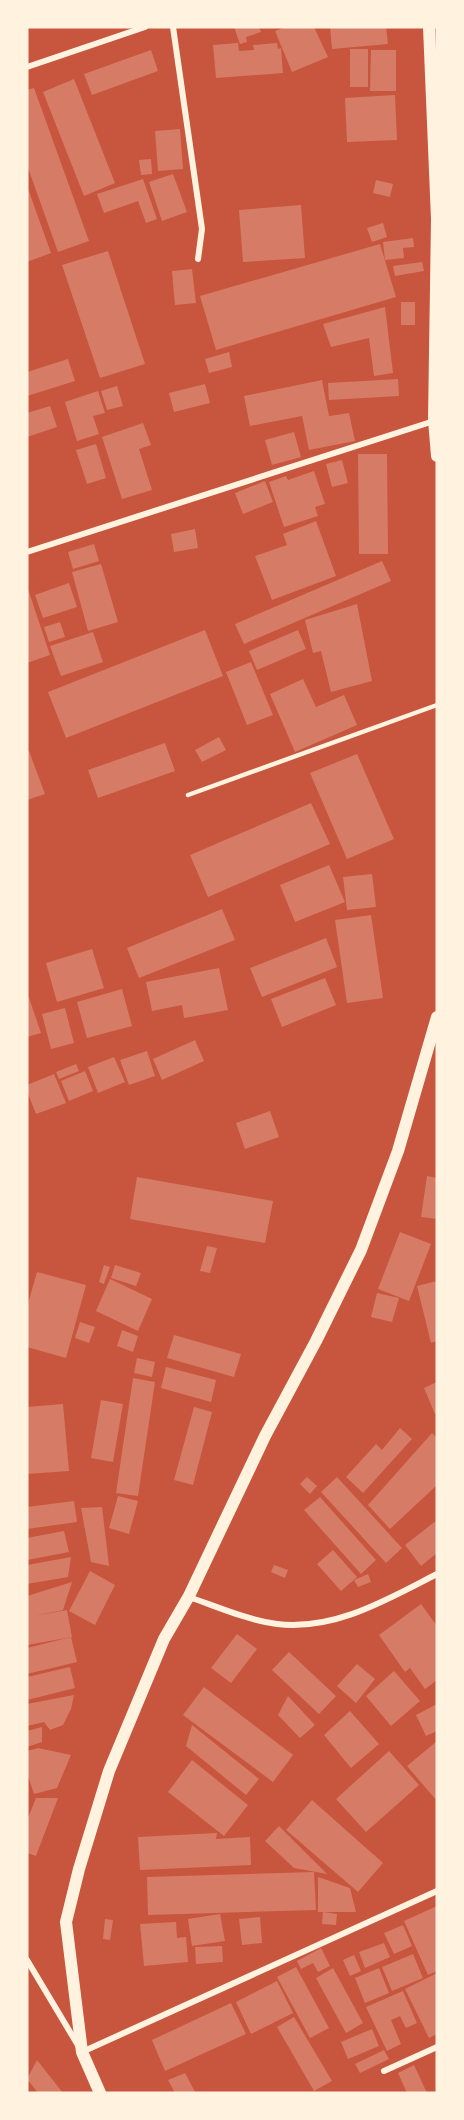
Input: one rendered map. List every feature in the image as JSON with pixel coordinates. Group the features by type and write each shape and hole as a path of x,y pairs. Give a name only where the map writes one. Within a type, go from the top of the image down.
{"main road":[{"path":"429,27 437,219 434,420 437,456"},
{"path":"100,2093 82,2052 66,1922 79,1869 109,1771 164,1639 189,1596 266,1436 361,1250 398,1151 437,1017"}],"street":[{"path":"27,67 145,27"},
{"path":"173,27 191,138 202,229 198,259"},
{"path":"27,552 434,420"},
{"path":"189,1596 239,1615 278,1624 310,1623 348,1617 437,1574"},
{"path":"27,1960 82,2052 437,1891"},
{"path":"384,2071 437,2047"}],"lane":[{"path":"188,795 437,705"}],"building":[{"path":"234,27 259,27 261,32 246,37 247,42 240,44"},
{"path":"286,27 314,27 328,57 292,72 275,31"},
{"path":"330,27 386,27 388,44 332,49"},
{"path":"238,43 239,51 254,50 253,45 277,43 278,49 281,48 283,73 216,78 213,45"},
{"path":"350,49 368,49 368,87 350,87"},
{"path":"151,50 158,71 92,95 84,74"},
{"path":"371,50 396,50 396,91 370,91"},
{"path":"74,79 115,183 84,196 43,92"},
{"path":"34,88 89,241 58,252 27,165 27,90"},
{"path":"395,95 397,140 347,142 345,98"},
{"path":"180,129 183,169 158,171 155,131"},
{"path":"151,159 152,174 141,175 139,160"},
{"path":"173,174 187,212 162,221 149,182"},
{"path":"143,179 157,219 146,223 138,201 104,213 97,194"},
{"path":"376,180 393,184 390,197 373,193"},
{"path":"27,186 51,253 27,262"},
{"path":"301,205 305,258 243,262 239,210"},
{"path":"383,223 387,237 372,242 367,228"},
{"path":"413,238 414,247 403,248 404,258 385,260 383,242"},
{"path":"380,244 396,297 216,350 200,296"},
{"path":"108,251 145,364 100,378 62,265"},
{"path":"422,262 424,271 395,276 393,266"},
{"path":"192,269 196,303 175,305 172,271"},
{"path":"401,302 415,302 415,325 401,325"},
{"path":"385,307 393,373 374,376 369,338 331,347 323,324"},
{"path":"229,352 232,367 209,373 205,359"},
{"path":"68,359 75,381 27,396 27,372"},
{"path":"398,379 399,396 329,400 328,383"},
{"path":"322,380 329,416 349,413 355,441 309,450 302,416 250,426 244,396"},
{"path":"205,384 210,403 174,412 169,393"},
{"path":"117,386 123,406 107,410 101,391"},
{"path":"98,391 105,413 93,416 99,434 77,441 65,402"},
{"path":"50,406 57,427 27,437 27,413"},
{"path":"143,423 151,445 139,449 152,490 122,499 102,437"},
{"path":"294,432 301,457 272,465 265,440"},
{"path":"96,444 106,478 87,484 76,450"},
{"path":"358,454 387,454 388,554 359,554"},
{"path":"342,460 348,483 332,487 326,464"},
{"path":"314,471 325,504 315,507 318,516 284,527 269,482 286,476 288,480"},
{"path":"265,481 273,502 243,514 235,493"},
{"path":"316,521 336,576 272,600 255,556 287,545 283,534"},
{"path":"195,529 198,548 174,552 171,534"},
{"path":"94,544 99,561 73,569 68,552"},
{"path":"382,561 391,581 244,644 235,624"},
{"path":"101,564 118,622 88,631 72,572"},
{"path":"69,583 77,607 43,618 35,595"},
{"path":"27,586 50,655 27,663"},
{"path":"357,604 372,681 331,692 321,651 313,653 305,620"},
{"path":"60,622 65,637 49,642 44,627"},
{"path":"205,630 223,676 66,738 48,692"},
{"path":"298,630 306,649 257,670 249,651"},
{"path":"93,632 103,662 61,676 50,646"},
{"path":"251,662 273,715 247,725 226,672"},
{"path":"303,679 316,707 344,695 357,725 295,752 270,694"},
{"path":"219,737 226,750 202,762 195,750"},
{"path":"165,743 175,771 98,798 88,770"},
{"path":"27,751 29,751 45,794 27,800"},
{"path":"357,754 394,839 347,859 310,773"},
{"path":"311,803 330,844 208,897 190,855"},
{"path":"329,865 345,902 295,922 280,885"},
{"path":"372,874 376,907 347,910 343,877"},
{"path":"222,909 235,940 139,978 127,948"},
{"path":"371,915 383,998 347,1003 335,920"},
{"path":"326,938 337,967 262,997 250,968"},
{"path":"92,949 104,988 57,1002 46,963"},
{"path":"219,968 228,1010 184,1018 182,1005 152,1011 146,982"},
{"path":"325,978 336,1005 282,1027 271,999"},
{"path":"122,989 132,1026 87,1038 77,1002"},
{"path":"27,992 41,1033 27,1037"},
{"path":"65,1008 74,1043 51,1049 42,1014"},
{"path":"195,1040 204,1061 162,1080 153,1059"},
{"path":"147,1051 155,1076 129,1085 120,1060"},
{"path":"114,1057 125,1082 98,1093 88,1067"},
{"path":"76,1064 79,1071 59,1079 56,1072"},
{"path":"85,1071 93,1091 69,1101 61,1081"},
{"path":"54,1074 66,1103 36,1114 27,1085"},
{"path":"270,1111 279,1137 245,1149 236,1123"},
{"path":"427,1176 437,1178 437,1219 421,1217"},
{"path":"137,1177 273,1201 265,1243 130,1219"},
{"path":"400,1232 431,1244 409,1301 378,1289"},
{"path":"207,1246 217,1248 210,1273 200,1271"},
{"path":"104,1265 110,1267 104,1284 99,1282"},
{"path":"115,1265 141,1273 136,1286 111,1278"},
{"path":"37,1272 86,1285 66,1358 27,1347 27,1307"},
{"path":"110,1279 152,1299 138,1331 96,1311"},
{"path":"437,1281 437,1341 431,1343 417,1286"},
{"path":"377,1293 399,1298 392,1322 371,1317"},
{"path":"80,1322 95,1327 89,1343 75,1338"},
{"path":"122,1330 138,1336 133,1352 117,1346"},
{"path":"174,1335 241,1354 234,1377 167,1358"},
{"path":"137,1358 155,1362 152,1377 134,1373"},
{"path":"166,1367 216,1380 211,1402 161,1388"},
{"path":"133,1378 155,1382 138,1496 116,1493"},
{"path":"437,1382 437,1413 435,1414 424,1388"},
{"path":"101,1400 123,1404 113,1462 91,1458"},
{"path":"63,1404 69,1471 27,1474 27,1407"},
{"path":"194,1407 212,1412 193,1485 174,1480"},
{"path":"400,1428 412,1439 363,1493 346,1477 376,1444 382,1450"},
{"path":"432,1433 437,1438 437,1485 390,1529 368,1505"},
{"path":"307,1477 317,1486 310,1494 300,1484"},
{"path":"337,1477 402,1548 386,1563 321,1492"},
{"path":"118,1496 138,1501 129,1534 109,1528"},
{"path":"320,1497 376,1560 361,1574 304,1510"},
{"path":"74,1501 77,1522 27,1529 27,1507"},
{"path":"102,1507 109,1566 91,1562 81,1508"},
{"path":"437,1520 437,1553 421,1566 405,1545"},
{"path":"64,1531 69,1552 27,1560 27,1538"},
{"path":"333,1550 357,1577 341,1591 317,1564"},
{"path":"71,1557 68,1577 27,1584 27,1565"},
{"path":"274,1565 288,1570 285,1578 271,1572"},
{"path":"90,1571 115,1585 95,1625 69,1611"},
{"path":"368,1574 371,1582 358,1587 354,1580"},
{"path":"72,1582 63,1610 34,1616 67,1610 72,1637 27,1645 27,1596"},
{"path":"421,1604 437,1626 437,1680 425,1689 410,1668 405,1672 379,1635"},
{"path":"237,1634 257,1649 231,1683 211,1668"},
{"path":"71,1637 77,1662 27,1674 27,1648"},
{"path":"289,1652 336,1696 319,1714 272,1670"},
{"path":"357,1664 375,1679 356,1703 337,1686"},
{"path":"70,1667 75,1688 27,1700 27,1677"},
{"path":"394,1671 420,1701 391,1726 366,1696"},
{"path":"204,1687 293,1755 273,1782 183,1715"},
{"path":"74,1695 71,1709 63,1725 50,1730 44,1722 27,1726 27,1704"},
{"path":"288,1696 315,1725 300,1738 278,1715"},
{"path":"437,1704 437,1731 426,1736 416,1715"},
{"path":"350,1711 379,1744 351,1768 324,1735"},
{"path":"192,1725 259,1779 246,1795 186,1746"},
{"path":"42,1727 42,1742 27,1747 27,1731"},
{"path":"437,1741 436,1769 437,1801 407,1766"},
{"path":"38,1748 71,1755 57,1788 34,1794 27,1773 27,1751"},
{"path":"389,1751 419,1785 366,1832 336,1799"},
{"path":"192,1760 248,1805 224,1836 168,1792"},
{"path":"36,1798 58,1798 36,1856 27,1853 27,1820"},
{"path":"312,1800 383,1863 358,1892 286,1830"},
{"path":"279,1826 327,1874 294,1868 265,1841"},
{"path":"217,1833 216,1839 250,1837 251,1865 140,1870 138,1837"},
{"path":"314,1872 316,1910 148,1915 147,1877"},
{"path":"318,1877 350,1888 356,1912 318,1912"},
{"path":"437,1906 437,1971 428,1975 404,1921"},
{"path":"323,1912 337,1914 336,1925 322,1924"},
{"path":"220,1914 225,1941 192,1946 188,1919"},
{"path":"260,1917 262,1943 242,1945 239,1919"},
{"path":"105,1919 113,1920 110,1940 103,1939"},
{"path":"176,1922 177,1938 186,1937 188,1962 144,1966 140,1924"},
{"path":"403,1925 412,1946 394,1954 384,1933"},
{"path":"384,1943 390,1957 365,1968 359,1952"},
{"path":"222,1946 223,1962 196,1964 195,1947"},
{"path":"321,1948 330,1966 318,1972 313,1963 301,1969 297,1961"},
{"path":"413,1954 423,1978 392,1991 382,1967"},
{"path":"354,1955 361,1971 350,1976 343,1960"},
{"path":"296,1967 329,2028 310,2038 277,1977"},
{"path":"333,1968 363,2023 346,2033 316,1978"},
{"path":"379,1968 389,1993 365,2003 355,1978"},
{"path":"437,1973 437,2034 429,2038 405,1989"},
{"path":"277,1981 293,2013 251,2034 236,2002"},
{"path":"403,1991 417,2023 406,2028 400,2016 391,2020 401,2044 387,2051 366,2007"},
{"path":"231,2003 246,2034 165,2071 152,2040"},
{"path":"294,2017 332,2081 314,2091 277,2027"},
{"path":"372,2029 379,2046 348,2059 341,2042"},
{"path":"384,2050 389,2059 360,2073 355,2064"},
{"path":"37,2060 63,2093 38,2093 27,2079"},
{"path":"414,2065 427,2093 407,2093 398,2073"},
{"path":"185,2073 196,2093 175,2093 168,2080"}]}
